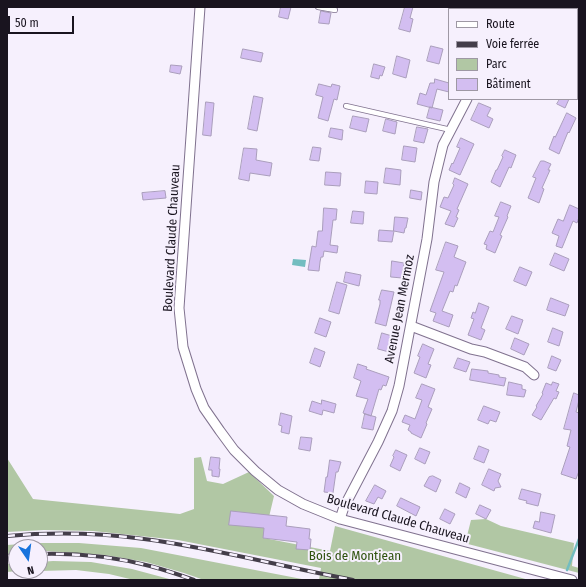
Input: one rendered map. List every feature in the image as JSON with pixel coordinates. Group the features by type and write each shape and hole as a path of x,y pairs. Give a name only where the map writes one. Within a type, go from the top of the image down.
{"street":[{"name":"Boulevard Claude Chauveau","path":"200,7 180,308 183,347 196,389 204,408 234,450 255,471 278,490 303,504 340,519 572,580"},
{"name":"Avenue Jean Mermoz","path":"340,519 392,410 399,386 427,240 434,182 443,145 466,100"},
{"path":"410,326 525,367 534,375"}],"lane":[{"path":"318,7 336,10"},
{"path":"346,106 451,130"}],"green space":[{"name":"Bois de Montjean","path":"201,457 207,481 223,484 249,472 274,496 264,538 330,551 335,526 529,580 319,580 321,568 178,540 93,531 44,530 7,532 7,458 33,499 180,514 194,509 194,458"},
{"path":"486,519 501,526 574,543 572,566 579,568 579,573 468,544 467,536 471,520"},
{"path":"48,543 79,543 141,548 307,580 204,580 146,562 105,555 48,551"},
{"path":"48,561 91,562 132,569 173,580 134,580 109,574 76,570 48,571"}],"water":[{"path":"293,259 306,260 305,267 292,265"}],"building":[{"path":"281,7 291,7 288,19 279,17"},
{"path":"405,7 413,7 410,18 413,19 410,32 399,29"},
{"path":"321,11 331,13 329,24 319,23"},
{"path":"431,46 443,49 439,64 427,61"},
{"path":"243,49 263,53 261,62 241,58"},
{"path":"397,56 410,60 406,78 393,74"},
{"path":"374,64 385,67 382,76 380,75 379,79 371,77"},
{"path":"171,65 182,66 180,74 170,72"},
{"path":"435,79 448,83 448,92 437,89 432,108 417,104 420,93 426,95 430,83 434,83"},
{"path":"319,84 331,87 332,84 340,86 337,100 334,99 328,121 318,118 323,97 316,95"},
{"path":"254,96 263,98 257,131 248,129"},
{"path":"559,100 569,100 565,108 557,104"},
{"path":"206,102 214,103 211,136 203,135"},
{"path":"479,103 491,108 487,116 493,119 489,128 471,120"},
{"path":"430,107 443,110 440,121 427,118"},
{"path":"567,113 576,118 569,133 568,132 559,154 549,149 554,136 555,137"},
{"path":"353,116 369,119 366,132 350,128"},
{"path":"386,119 397,122 395,134 383,131"},
{"path":"417,127 428,129 424,143 414,141"},
{"path":"331,128 343,130 342,140 329,137"},
{"path":"461,138 474,144 460,175 449,170 460,148 457,147"},
{"path":"404,146 417,148 415,162 402,160"},
{"path":"313,147 321,148 319,161 310,160"},
{"path":"244,148 257,149 256,160 272,163 270,176 250,173 249,181 239,179"},
{"path":"505,150 516,155 511,168 509,167 500,187 491,182"},
{"path":"541,161 551,164 542,188 544,189 539,203 528,198 536,178 533,177"},
{"path":"386,168 401,170 400,185 384,183"},
{"path":"326,172 341,173 340,186 325,185"},
{"path":"455,178 468,184 457,209 459,210 456,217 458,218 454,227 445,224 451,211 440,207 444,197 448,198 454,185"},
{"path":"366,181 378,182 377,194 365,193"},
{"path":"411,190 422,192 421,200 410,198"},
{"path":"165,191 166,198 143,200 142,193"},
{"path":"501,202 511,206 495,253 486,249 487,245 484,244 490,231 493,232 499,217 495,216"},
{"path":"570,205 579,209 579,217 577,223 573,221 562,248 556,246 559,236 552,233 558,219 563,221"},
{"path":"324,208 337,209 336,220 333,220 330,245 338,246 337,253 324,251 323,257 321,257 319,271 308,270 312,246 316,247 318,231 322,231"},
{"path":"353,211 364,212 363,224 351,223"},
{"path":"395,217 408,218 404,233 394,231 392,242 378,241 379,230 393,231"},
{"path":"446,242 458,246 454,257 466,262 457,286 455,285 453,292 450,291 442,311 453,315 449,327 433,321 436,313 430,311 444,272 436,270"},
{"path":"555,253 569,259 564,271 550,265"},
{"path":"392,261 404,263 402,278 391,277"},
{"path":"520,267 532,272 526,286 514,281"},
{"path":"346,272 361,275 359,286 344,282"},
{"path":"337,282 347,285 339,314 329,311"},
{"path":"382,290 394,292 386,326 375,323"},
{"path":"551,298 569,305 565,316 547,310"},
{"path":"479,303 489,307 481,328 485,330 481,340 468,335 474,319 471,318 473,312 475,313"},
{"path":"512,316 523,320 518,334 506,329"},
{"path":"320,318 331,322 326,337 315,333"},
{"path":"553,328 563,332 559,346 548,342"},
{"path":"382,333 392,336 389,352 378,349"},
{"path":"515,338 529,344 524,355 511,349"},
{"path":"423,344 434,349 428,364 431,365 426,378 414,373 420,357 418,356"},
{"path":"315,348 325,352 320,367 310,363"},
{"path":"552,356 561,360 556,371 548,368"},
{"path":"458,358 470,362 466,372 454,368"},
{"path":"358,364 367,367 366,369 389,377 386,386 383,385 381,390 379,389 371,416 363,413 368,399 356,396 361,381 354,378"},
{"path":"472,369 488,371 488,373 506,378 504,386 470,380"},
{"path":"509,382 522,385 522,389 526,390 524,397 507,395"},
{"path":"553,382 559,384 556,391 559,392 556,399 554,398 541,420 532,415 543,394 542,393 546,383 551,385"},
{"path":"422,384 435,389 428,407 432,409 421,438 408,430 410,425 402,422 405,415 415,419 422,400 416,398"},
{"path":"574,393 579,395 576,412 579,413 579,471 576,479 561,474 570,447 567,446 571,430 564,429"},
{"path":"322,400 336,404 334,413 323,410 322,415 309,411 312,401 321,404"},
{"path":"484,406 500,412 496,422 490,420 488,424 478,420"},
{"path":"281,413 292,416 289,434 281,432 282,426 279,425"},
{"path":"365,414 376,417 373,430 362,428"},
{"path":"301,437 312,438 310,451 299,449"},
{"path":"479,446 489,450 484,463 474,459"},
{"path":"420,448 430,452 425,464 415,459"},
{"path":"396,450 407,455 400,471 390,466"},
{"path":"211,457 220,458 219,477 212,476 212,470 209,470"},
{"path":"330,460 341,462 338,472 336,472 333,493 324,492"},
{"path":"489,469 501,474 498,481 501,487 495,488 494,491 482,485"},
{"path":"433,476 441,480 436,492 424,486 429,477"},
{"path":"460,483 470,488 466,498 456,493"},
{"path":"375,485 386,491 382,499 378,497 374,504 366,501"},
{"path":"522,489 541,494 538,506 526,503 527,501 519,499"},
{"path":"401,498 420,507 416,516 397,506"},
{"path":"480,505 491,510 486,519 476,514"},
{"path":"445,509 455,514 450,524 440,519"},
{"path":"231,511 287,517 286,526 310,529 310,550 296,549 297,542 263,538 264,528 229,525"},
{"path":"541,512 555,515 551,533 533,528 535,521 539,522"}],"waterway":[{"path":"567,570 579,539"}],"railway":[{"path":"7,536 76,534 110,535 144,539 222,552 353,580"},
{"path":"48,554 81,555 123,560 156,568 194,580"}]}
